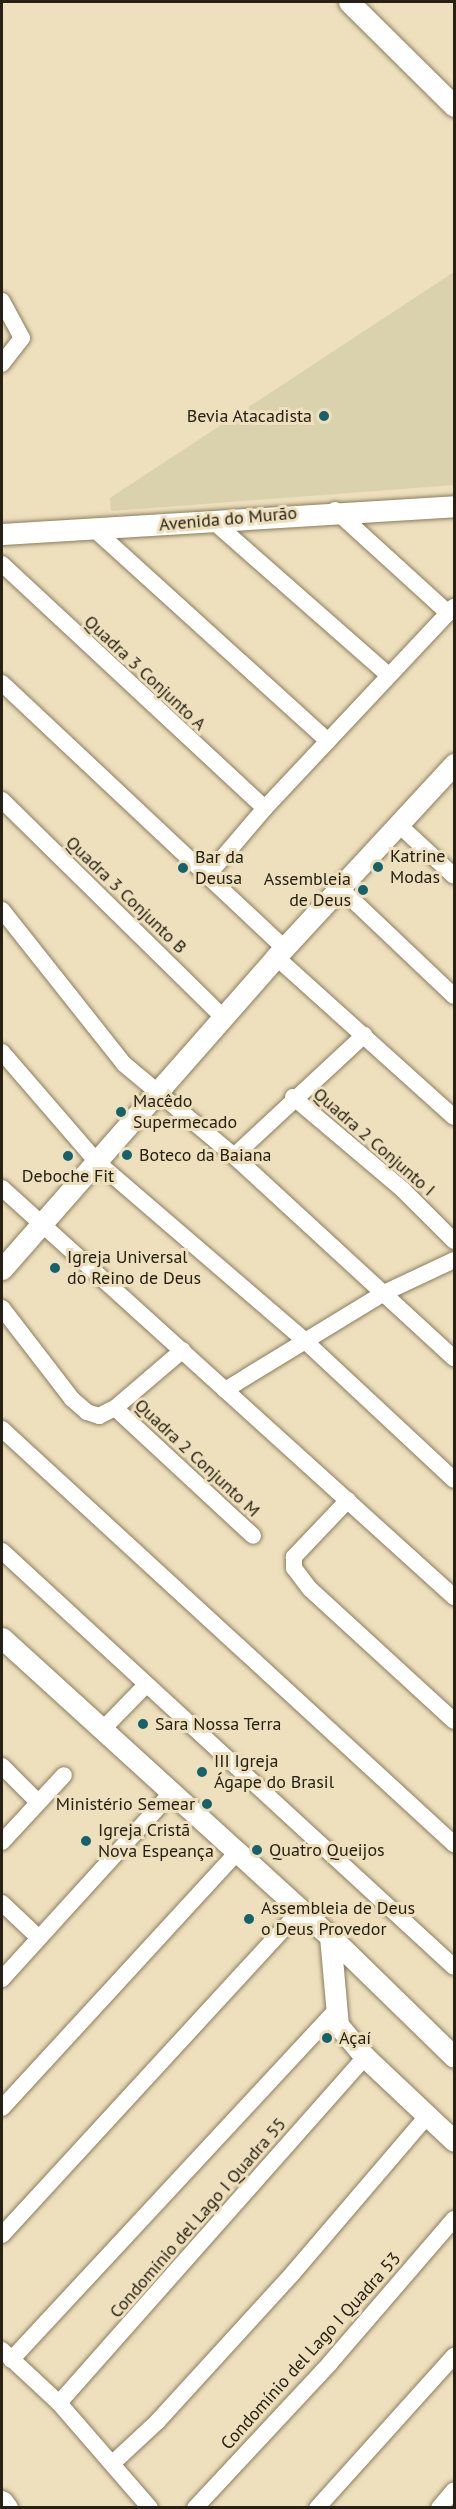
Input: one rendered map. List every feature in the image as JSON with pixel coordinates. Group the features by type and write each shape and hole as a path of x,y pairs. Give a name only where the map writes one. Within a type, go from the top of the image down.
{"street":[{"path":"349,2 454,106"},
{"path":"2,301 22,338 2,364"},
{"name":"Avenida do Murão","path":"2,534 213,521 335,510 454,506"},
{"path":"207,876 265,808 388,675 452,610 335,510"},
{"path":"213,521 388,675"},
{"path":"93,528 327,741"},
{"name":"Quadra 3 Conjunto A","path":"2,564 265,808"},
{"path":"2,683 207,876 364,1035 454,1117"},
{"path":"2,1269 159,1093 280,952 454,764"},
{"name":"Quadra 3 Conjunto B","path":"2,800 223,1017"},
{"path":"398,824 454,876"},
{"path":"339,887 454,996"},
{"path":"2,910 109,1047 159,1093 234,1156 454,1358"},
{"name":"Quadra 2 Conjunto I","path":"234,1156 294,1097 364,1035"},
{"path":"2,1052 96,1161 304,1341 454,1480"},
{"name":"Quadra 2 Conjunto I","path":"294,1097 403,1190 454,1241"},
{"path":"2,1188 454,1597"},
{"path":"225,1390 384,1293 454,1260"},
{"name":"Quadra 2 Conjunto M","path":"2,1308 87,1412 99,1416 115,1408 183,1350"},
{"name":"Quadra 2 Conjunto M","path":"115,1408 253,1536"},
{"path":"2,1429 454,1845"},
{"path":"348,1500 294,1557 294,1568 310,1589 454,1721"},
{"path":"2,1551 454,1967"},
{"path":"2,1638 330,1936 454,2057"},
{"path":"103,1729 146,1685"},
{"path":"2,1766 38,1802"},
{"path":"2,1842 64,1775"},
{"path":"2,1979 171,1793"},
{"path":"2,2108 237,1852"},
{"path":"2,1903 39,1938"},
{"path":"2,2235 301,1910"},
{"path":"330,1936 334,2013 344,2035 454,2140"},
{"path":"333,1991 351,1979 376,1980"},
{"path":"150,2508 114,2462 60,2403 6,2355 334,2013"},
{"name":"Condomínio del Lago I Quadra 55","path":"60,2403 365,2057"},
{"path":"114,2462 157,2422 293,2273 428,2115"},
{"name":"Condomínio del Lago I Quadra 53","path":"195,2508 330,2363 454,2219"},
{"path":"316,2508 454,2356"},
{"path":"439,2508 454,2490"},
{"path":"2,2501 7,2508"}],"sand":[{"path":"454,272 454,485 111,511 110,498"}],"place":[{"name":"Bevia Atacadista","path":"324,416"},
{"name":"Katrine Modas","path":"378,867"},
{"name":"Bar da Deusa","path":"183,868"},
{"name":"Assembleia de Deus","path":"363,890"},
{"name":"Macêdo Supermecado","path":"121,1112"},
{"name":"Boteco da Baiana","path":"127,1155"},
{"name":"Deboche Fit","path":"68,1156"},
{"name":"Igreja Universal do Reino de Deus","path":"55,1268"},
{"name":"Sara Nossa Terra","path":"143,1724"},
{"name":"III Igreja Ágape do Brasil","path":"202,1772"},
{"name":"Ministério Semear","path":"207,1804"},
{"name":"Igreja Cristã Nova Espeança","path":"86,1841"},
{"name":"Quatro Queijos","path":"257,1850"},
{"name":"Assembleia de Deus o Deus Provedor","path":"249,1919"},
{"name":"Açaí","path":"327,2038"}]}
